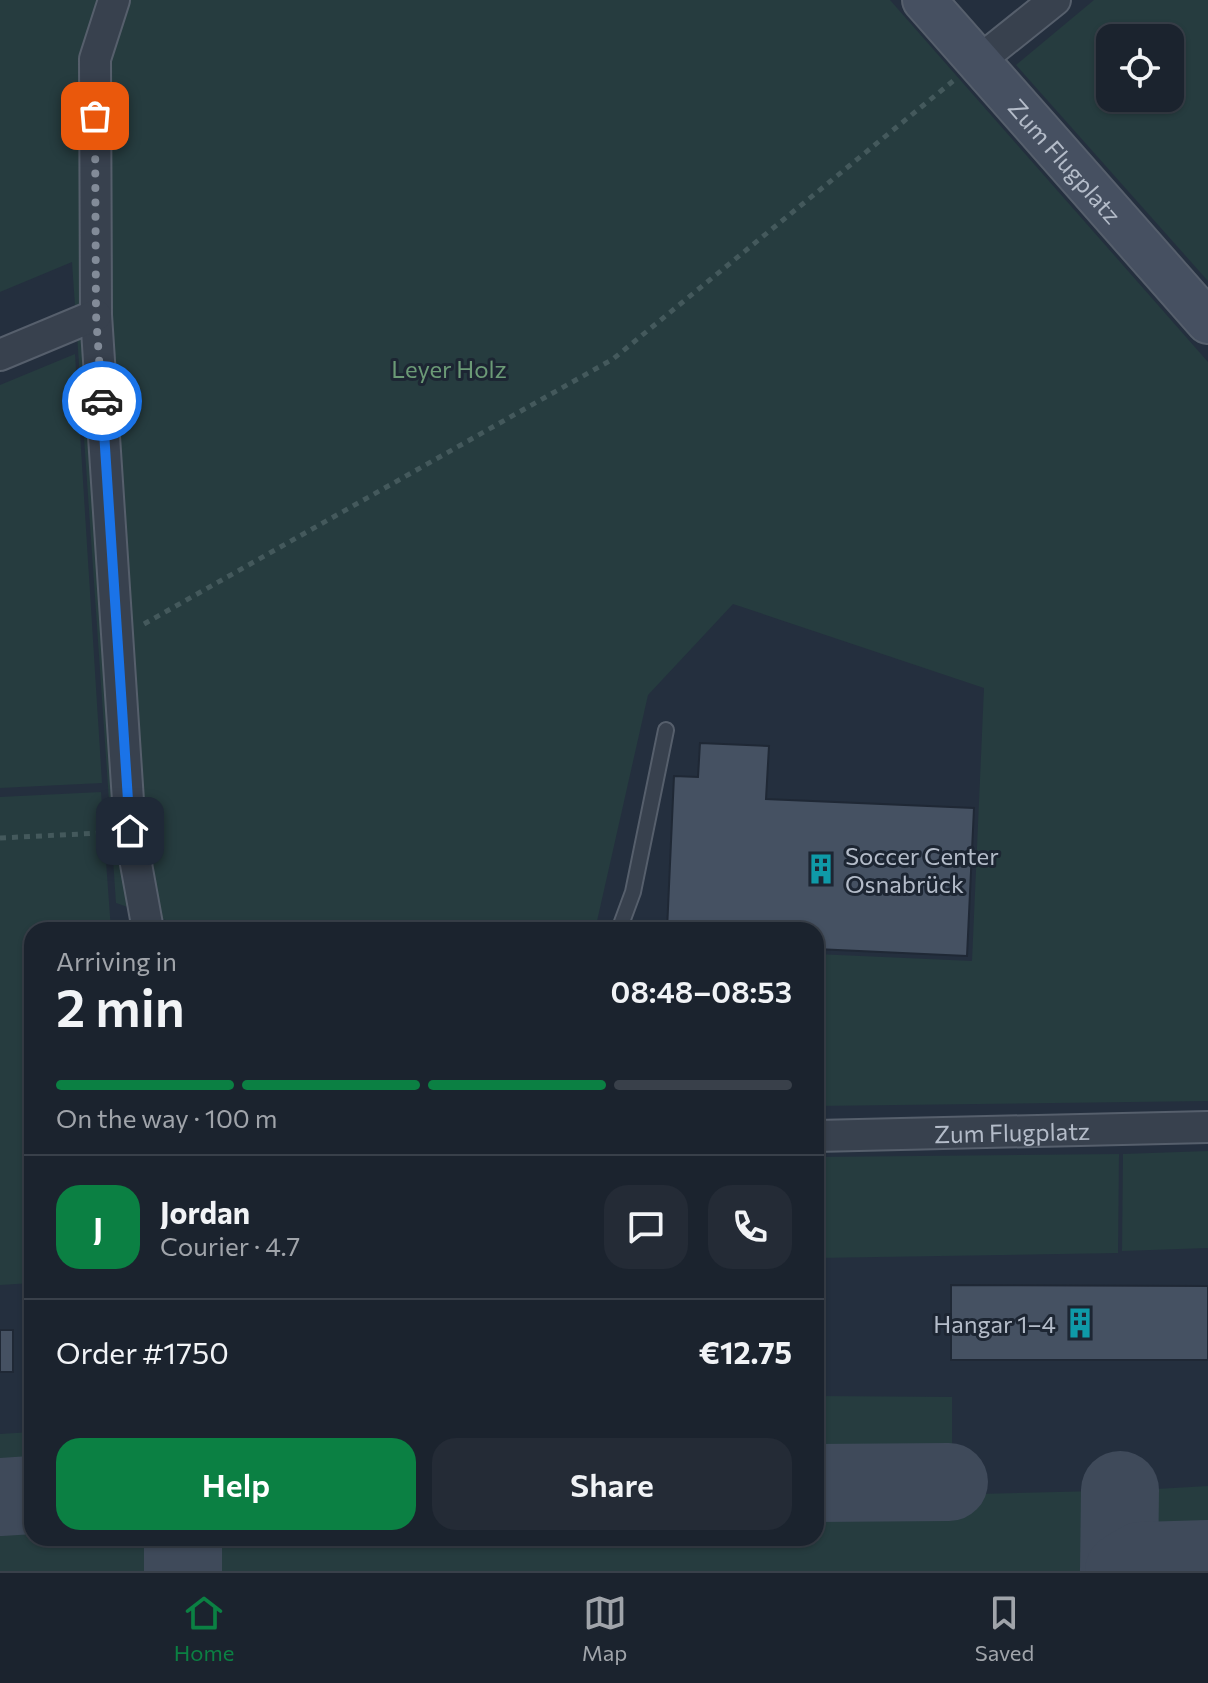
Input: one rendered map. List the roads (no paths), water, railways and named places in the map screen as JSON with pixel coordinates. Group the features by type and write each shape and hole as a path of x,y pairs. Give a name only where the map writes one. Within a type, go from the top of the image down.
{"street":[{"path":"114,0 95,59 96,315 130,831 147,922"},
{"name":"Zum Flugplatz","path":"924,0 1208,322"},
{"path":"980,60 1055,0"},
{"path":"0,355 96,315"},
{"name":"Zum Flugplatz","path":"824,1136 1208,1127"}],"lane":[{"path":"622,922 633,892 666,730"}],"place":[{"name":"Soccer Center Osnabrück","path":"821,869"},
{"name":"Hangar 1–4","path":"1080,1323"}],"park label":[{"name":"Leyer Holz","path":"449,368"}]}
